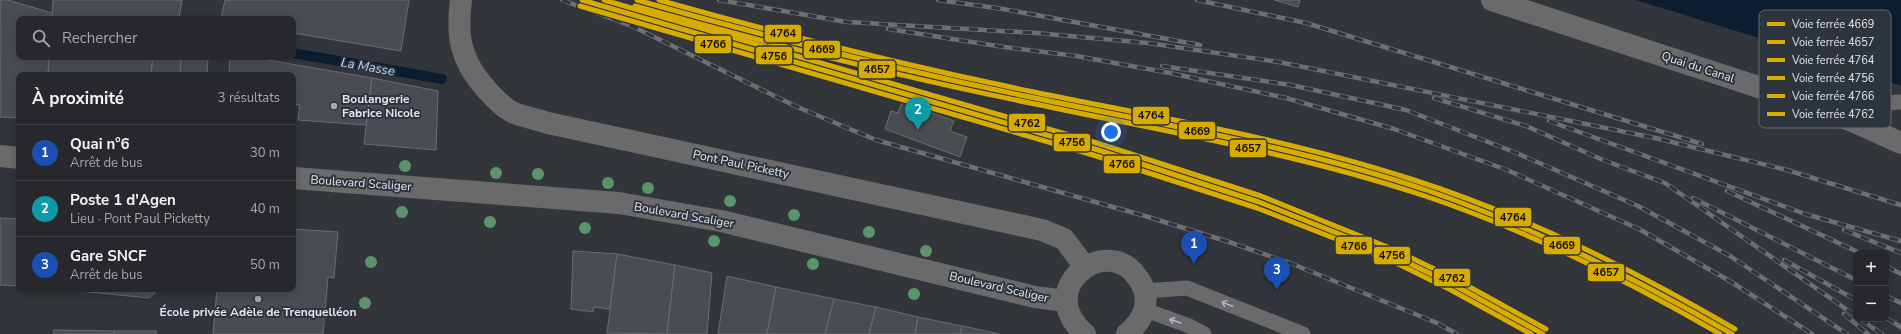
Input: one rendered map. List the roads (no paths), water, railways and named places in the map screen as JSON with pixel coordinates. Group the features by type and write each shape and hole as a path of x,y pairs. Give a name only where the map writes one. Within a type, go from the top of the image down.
{"street":[{"name":"Pont Paul Picketty","path":"461,0 458,23 463,54 475,78 494,99 512,112 548,123 1042,230 1064,240 1085,267"},
{"name":"Quai du Canal","path":"1492,0 1759,87"},
{"name":"Quai du Canal","path":"1866,128 1901,144"},
{"path":"0,156 16,158"},
{"name":"Boulevard Scaliger","path":"296,178 619,203 721,221 1035,297 1066,300"},
{"path":"1085,334 1072,320 1066,300 1071,283 1076,275 1085,267 1097,262 1109,261 1121,264 1136,275 1139,319"}],"lane":[{"path":"1891,103 1901,102"},
{"path":"1139,319 1187,288 1303,334"},
{"path":"1139,319 1187,325 1204,334"}],"water":[{"path":"1636,0 1901,0 1901,86 1891,82 1891,10 1759,10 1759,38"}],"waterway":[{"name":"La Masse","path":"296,54 442,79"}],"railway":[{"path":"562,0 634,27 795,106 876,140 1145,216 1226,241 1290,263 1437,323 1457,334"},
{"path":"719,0 847,22 1036,33 1148,43 1279,62 1655,138 1787,170 1901,205"},
{"path":"938,0 1003,9 1200,45"},
{"path":"1197,0 1306,23 1702,144"},
{"path":"888,29 1004,47 1076,56 1170,73 1286,98 1394,129 1507,170 1639,229 1733,283 1812,334"},
{"path":"1162,66 1291,85 1406,110 1514,152 1638,206 1730,256 1847,334"},
{"path":"1434,98 1526,126 1603,160 1665,183 1853,314"},
{"path":"1549,121 1805,214 1901,241"},
{"path":"1727,191 1854,250"},
{"path":"1693,198 1853,278"},
{"path":"1844,230 1901,253"},
{"path":"1784,260 1853,298"},
{"path":"1889,268 1901,274"},
{"path":"1889,297 1901,303"},
{"path":"1844,314 1868,334"},
{"path":"1889,320 1901,327"},
{"path":"1864,322 1882,334"}],"rail line":[{"name":"4756","path":"582,0 1095,149 1259,202 1392,255 1454,285 1543,334"},
{"name":"4762","path":"604,0 1097,143 1261,196 1395,250 1457,280 1546,329"},
{"name":"4669","path":"637,0 784,40 882,64 981,87 1281,149 1380,175 1469,205 1584,255 1659,293 1732,334"},
{"name":"4764","path":"659,0 799,38 893,61 1034,92 1224,130 1318,152 1411,179 1495,209 1577,245 1617,264 1735,329"},
{"name":"4766","path":"580,6 1093,155 1257,208 1390,260 1451,290 1531,334"},
{"name":"4657","path":"635,6 782,46 881,70 980,93 1229,144 1328,167 1376,181 1464,210 1539,241 1612,275 1720,334"}],"place":[{"name":"Boulangerie Fabrice Nicole","path":"334,106"},
{"name":"Poste 1 d'Agen","path":"918,130"},
{"name":"Quai n°6","path":"1194,264"},
{"name":"Gare SNCF","path":"1277,290"},
{"name":"École privée Adèle de Trenquelléon","path":"258,299"}]}
